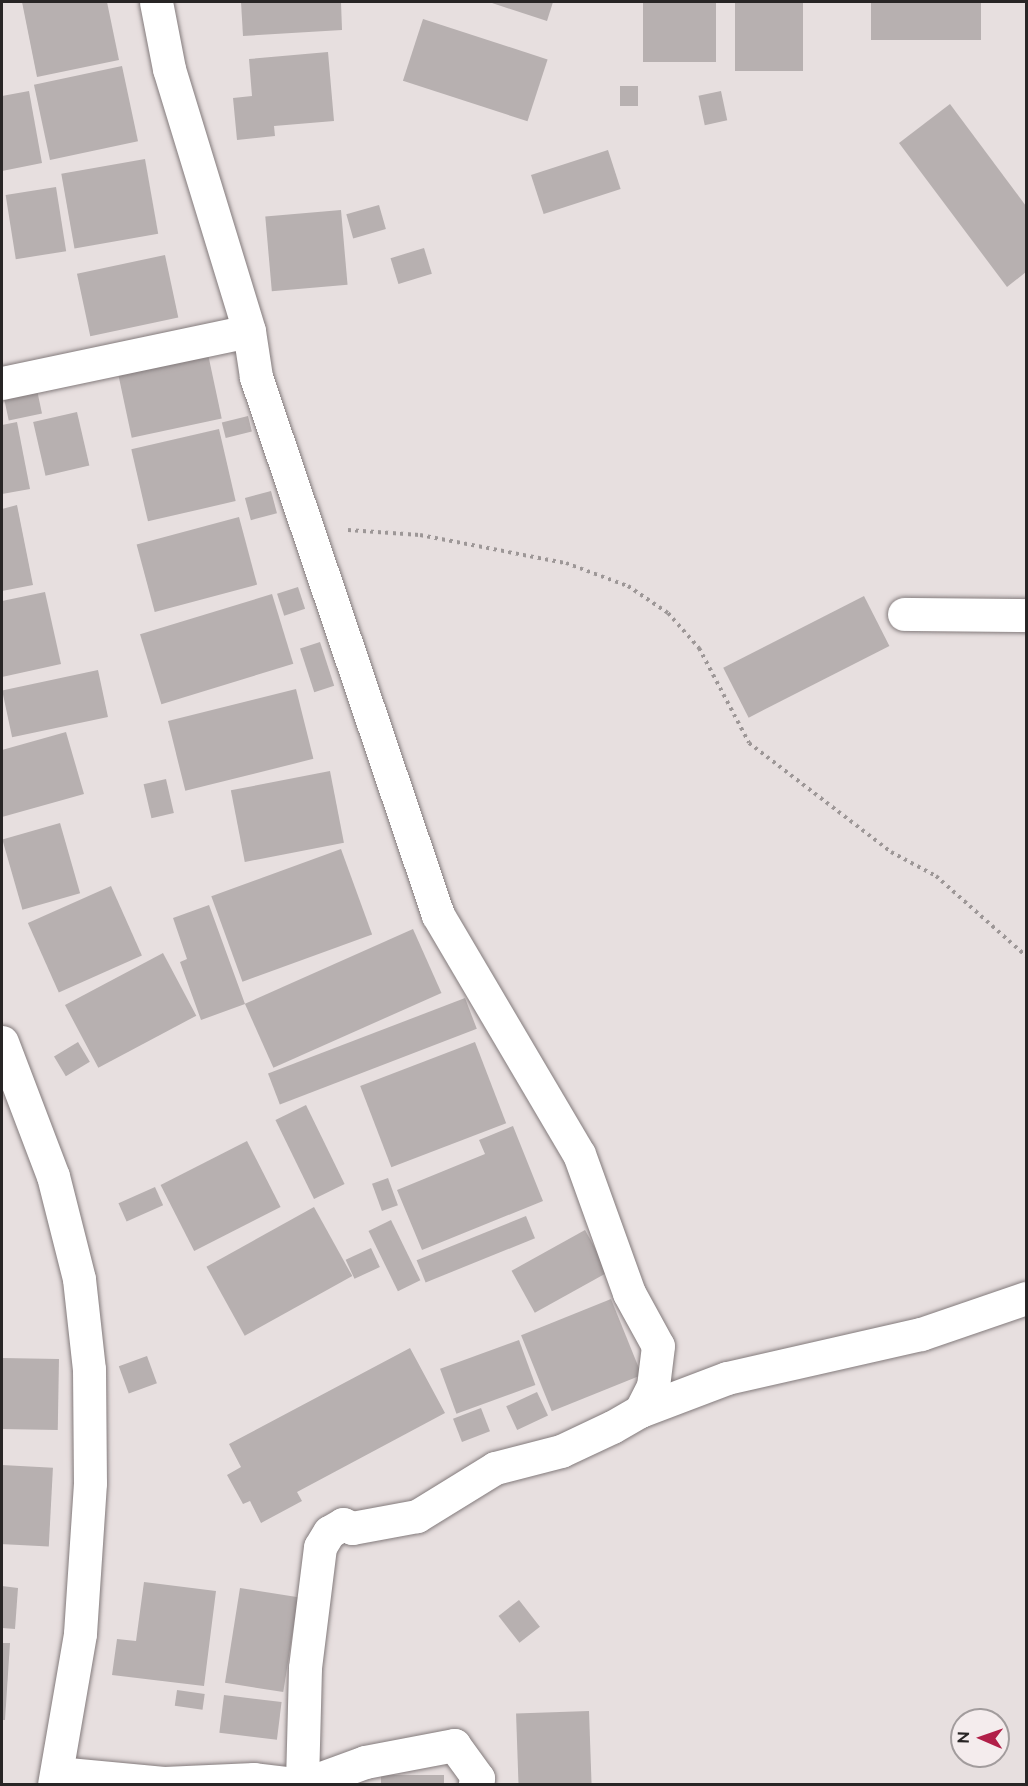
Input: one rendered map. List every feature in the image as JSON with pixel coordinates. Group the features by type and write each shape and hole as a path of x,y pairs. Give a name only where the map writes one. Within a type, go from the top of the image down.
{"street":[{"path":"156,2 169,69 249,331 256,376 305,530 438,915 579,1154 629,1293 658,1346 653,1386 640,1411"},
{"path":"2,383 249,331"},
{"path":"904,614 1026,615"},
{"path":"2,1042 53,1176 79,1279 89,1369 90,1482 80,1634 55,1779 164,1783 254,1779 294,1785"},
{"path":"475,1785 478,1778 454,1745 364,1762 304,1785 305,1668 320,1547 329,1532 343,1524 352,1528 417,1516 495,1468 561,1451 640,1411 727,1378 921,1334 1026,1298"}],"path":[{"path":"305,530 420,535 566,563 628,586 668,613 699,648 749,743 891,852 936,876 1026,956"}],"building":[{"path":"22,2 107,2 119,60 37,77"},
{"path":"241,2 341,2 342,30 243,36"},
{"path":"489,2 553,2 547,21"},
{"path":"643,2 716,2 716,62 643,62"},
{"path":"735,2 803,2 803,71 735,71"},
{"path":"871,2 981,2 981,40 871,40"},
{"path":"423,19 548,59 528,121 403,81"},
{"path":"328,52 334,121 274,126 275,136 237,140 233,98 252,96 249,59"},
{"path":"122,66 138,141 50,160 34,85"},
{"path":"620,86 638,86 638,106 620,106"},
{"path":"29,91 42,163 2,171 2,96"},
{"path":"721,91 727,120 705,125 699,96"},
{"path":"950,104 1026,206 1026,272 1007,287 899,143"},
{"path":"608,150 621,189 544,214 531,175"},
{"path":"145,159 158,234 74,249 61,174"},
{"path":"56,187 66,251 16,259 6,195"},
{"path":"379,205 386,229 353,238 346,214"},
{"path":"341,210 348,285 272,291 265,217"},
{"path":"424,248 432,274 398,284 391,258"},
{"path":"165,255 178,318 90,336 77,274"},
{"path":"208,354 222,419 132,438 118,373"},
{"path":"37,390 42,413 9,421 4,397"},
{"path":"77,412 89,466 46,476 33,422"},
{"path":"248,416 252,432 226,438 222,423"},
{"path":"17,422 30,489 2,494 2,425"},
{"path":"219,429 236,501 148,521 131,449"},
{"path":"271,491 277,513 251,520 245,498"},
{"path":"17,505 33,585 2,591 2,509"},
{"path":"239,517 257,585 155,612 137,544"},
{"path":"298,587 305,609 284,616 277,594"},
{"path":"45,592 61,664 2,677 2,601"},
{"path":"272,594 293,664 161,704 140,634"},
{"path":"864,596 889,646 749,718 723,668"},
{"path":"320,642 334,686 314,692 300,648"},
{"path":"98,670 108,717 12,737 2,690"},
{"path":"296,689 313,759 185,791 168,721"},
{"path":"66,732 84,794 2,817 2,750"},
{"path":"330,771 344,843 245,862 231,790"},
{"path":"166,779 174,813 151,818 144,784"},
{"path":"60,823 80,893 22,910 2,840"},
{"path":"341,849 372,935 242,982 211,896"},
{"path":"111,886 142,955 59,992 28,923"},
{"path":"209,905 245,1004 201,1020 180,962 187,959 173,918"},
{"path":"413,929 441,993 273,1068 245,1004"},
{"path":"163,953 196,1016 98,1068 65,1005"},
{"path":"465,998 477,1029 280,1104 268,1074"},
{"path":"78,1042 90,1062 66,1076 54,1056"},
{"path":"475,1042 506,1123 391,1167 360,1086"},
{"path":"306,1105 345,1184 314,1199 275,1120"},
{"path":"513,1126 543,1201 422,1250 397,1190 485,1154 479,1140"},
{"path":"247,1141 281,1207 194,1251 161,1185"},
{"path":"388,1178 398,1205 382,1211 372,1184"},
{"path":"155,1187 163,1205 127,1222 118,1203"},
{"path":"314,1207 352,1276 245,1336 206,1267"},
{"path":"526,1216 535,1238 426,1282 417,1260"},
{"path":"391,1220 420,1280 398,1291 369,1231"},
{"path":"585,1230 608,1272 535,1313 512,1271"},
{"path":"371,1248 380,1267 354,1279 346,1260"},
{"path":"611,1299 642,1375 552,1411 521,1335"},
{"path":"519,1340 535,1385 456,1414 440,1369"},
{"path":"410,1348 445,1413 297,1492 302,1501 261,1523 250,1501 243,1504 227,1475 241,1467 229,1444"},
{"path":"147,1356 157,1383 129,1394 119,1366"},
{"path":"2,1358 59,1359 58,1430 2,1429"},
{"path":"537,1392 548,1416 517,1430 506,1406"},
{"path":"481,1408 490,1431 462,1442 453,1419"},
{"path":"2,1465 53,1468 49,1547 2,1544"},
{"path":"144,1582 216,1591 204,1686 112,1675 117,1639 136,1641"},
{"path":"2,1586 18,1588 15,1629 2,1628"},
{"path":"240,1588 298,1597 283,1692 225,1683"},
{"path":"519,1600 540,1627 519,1643 499,1616"},
{"path":"2,1643 10,1643 5,1720 2,1720"},
{"path":"177,1690 205,1694 203,1710 175,1706"},
{"path":"224,1695 282,1702 277,1740 219,1733"},
{"path":"589,1711 592,1784 519,1784 516,1714"},
{"path":"381,1775 444,1775 444,1784 381,1784"}]}
